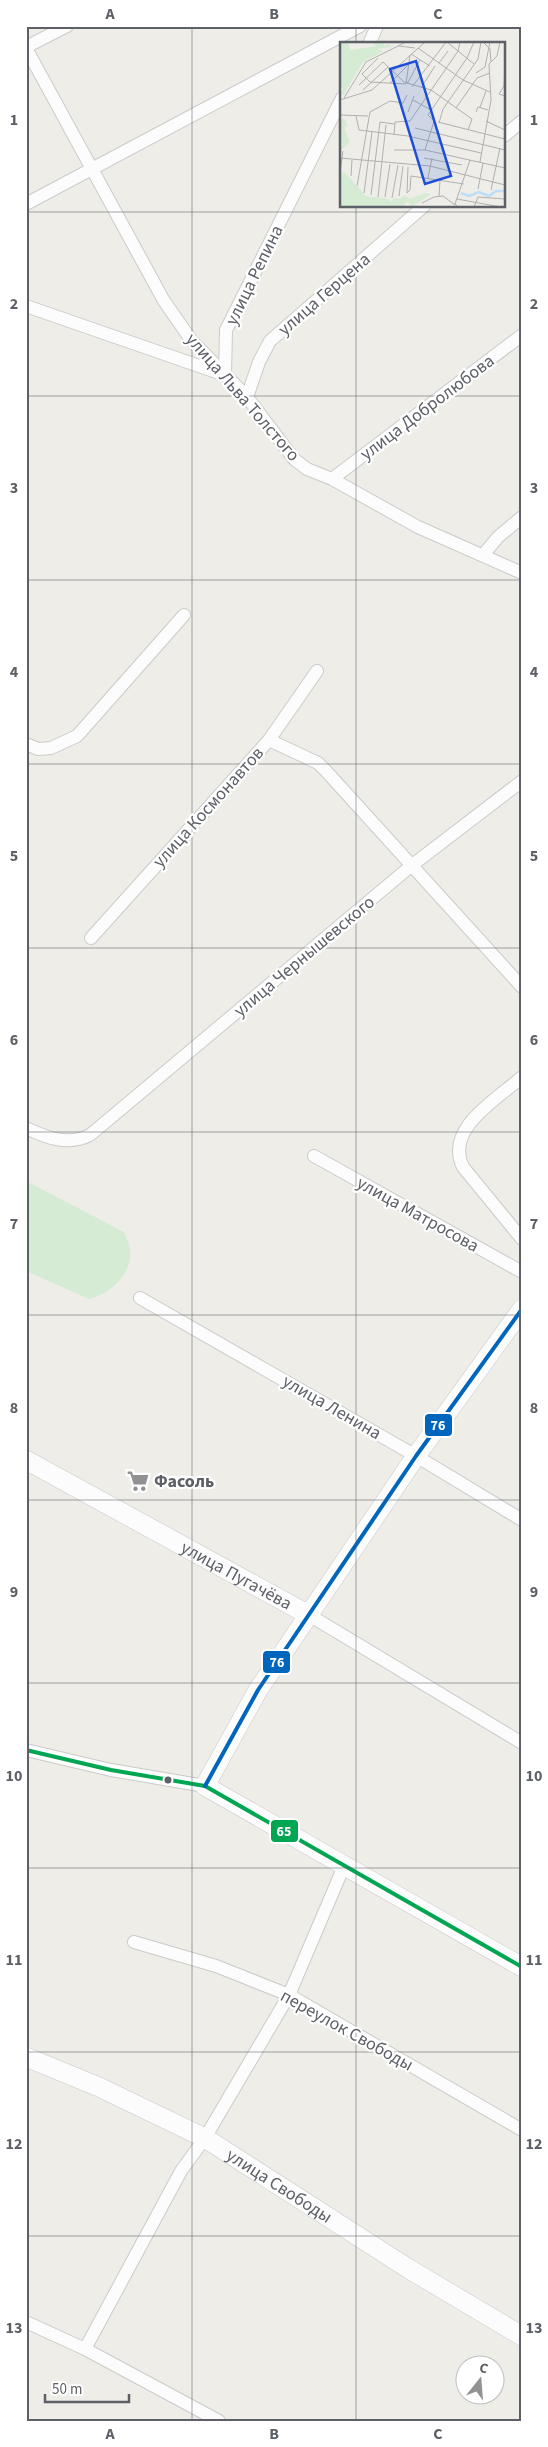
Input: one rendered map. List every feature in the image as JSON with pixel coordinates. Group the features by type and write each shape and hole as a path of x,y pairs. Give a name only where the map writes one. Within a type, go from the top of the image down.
{"street":[{"path":"26,47 67,26"},
{"path":"26,204 360,26"},
{"path":"370,42 378,26"},
{"name":"улица Льва Толстого","path":"26,47 164,300 192,342 247,397 294,459 307,469 332,479 418,527 522,573"},
{"name":"улица Репина","path":"225,375 226,330 340,102"},
{"path":"506,134 522,121"},
{"name":"улица Герцена","path":"247,397 259,362 270,341 422,208"},
{"path":"26,306 225,375"},
{"name":"улица Добролюбова","path":"332,479 522,335"},
{"path":"483,555 498,537 522,517"},
{"path":"26,744 38,749 51,748 77,736 184,615"},
{"name":"улица Космонавтов","path":"91,938 269,740 317,671"},
{"path":"269,740 318,764 522,987"},
{"name":"улица Чернышевского","path":"26,1128 57,1140 83,1139 90,1135 411,866 522,782"},
{"path":"522,1078 471,1122 460,1140 458,1159 522,1239"},
{"name":"улица Матросова","path":"314,1156 522,1272"},
{"name":"улица Ленина","path":"140,1298 416,1456 522,1520"},
{"path":"205,1786 258,1690 416,1456 522,1310"},
{"name":"улица Пугачёва","path":"26,1460 309,1615 522,1743"},
{"path":"26,1750 111,1770 205,1786 522,1967"},
{"path":"85,2349 181,2171 205,2138 289,1994 344,1866"},
{"name":"переулок Свободы","path":"134,1942 216,1966 289,1994 522,2130"},
{"name":"улица Свободы","path":"26,2057 99,2087 205,2138 409,2269 522,2336"},
{"path":"26,2322 85,2349 219,2421"}],"green space":[{"path":"26,1181 124,1232 129,1246 130,1260 128,1268 111,1288 89,1299 26,1271"}],"transit line":[{"name":"76","path":"205,1786 258,1690 416,1456 522,1309"},
{"name":"65","path":"26,1750 111,1770 205,1786 522,1967"}],"place":[{"name":"Фасоль","path":"138,1481"}]}
